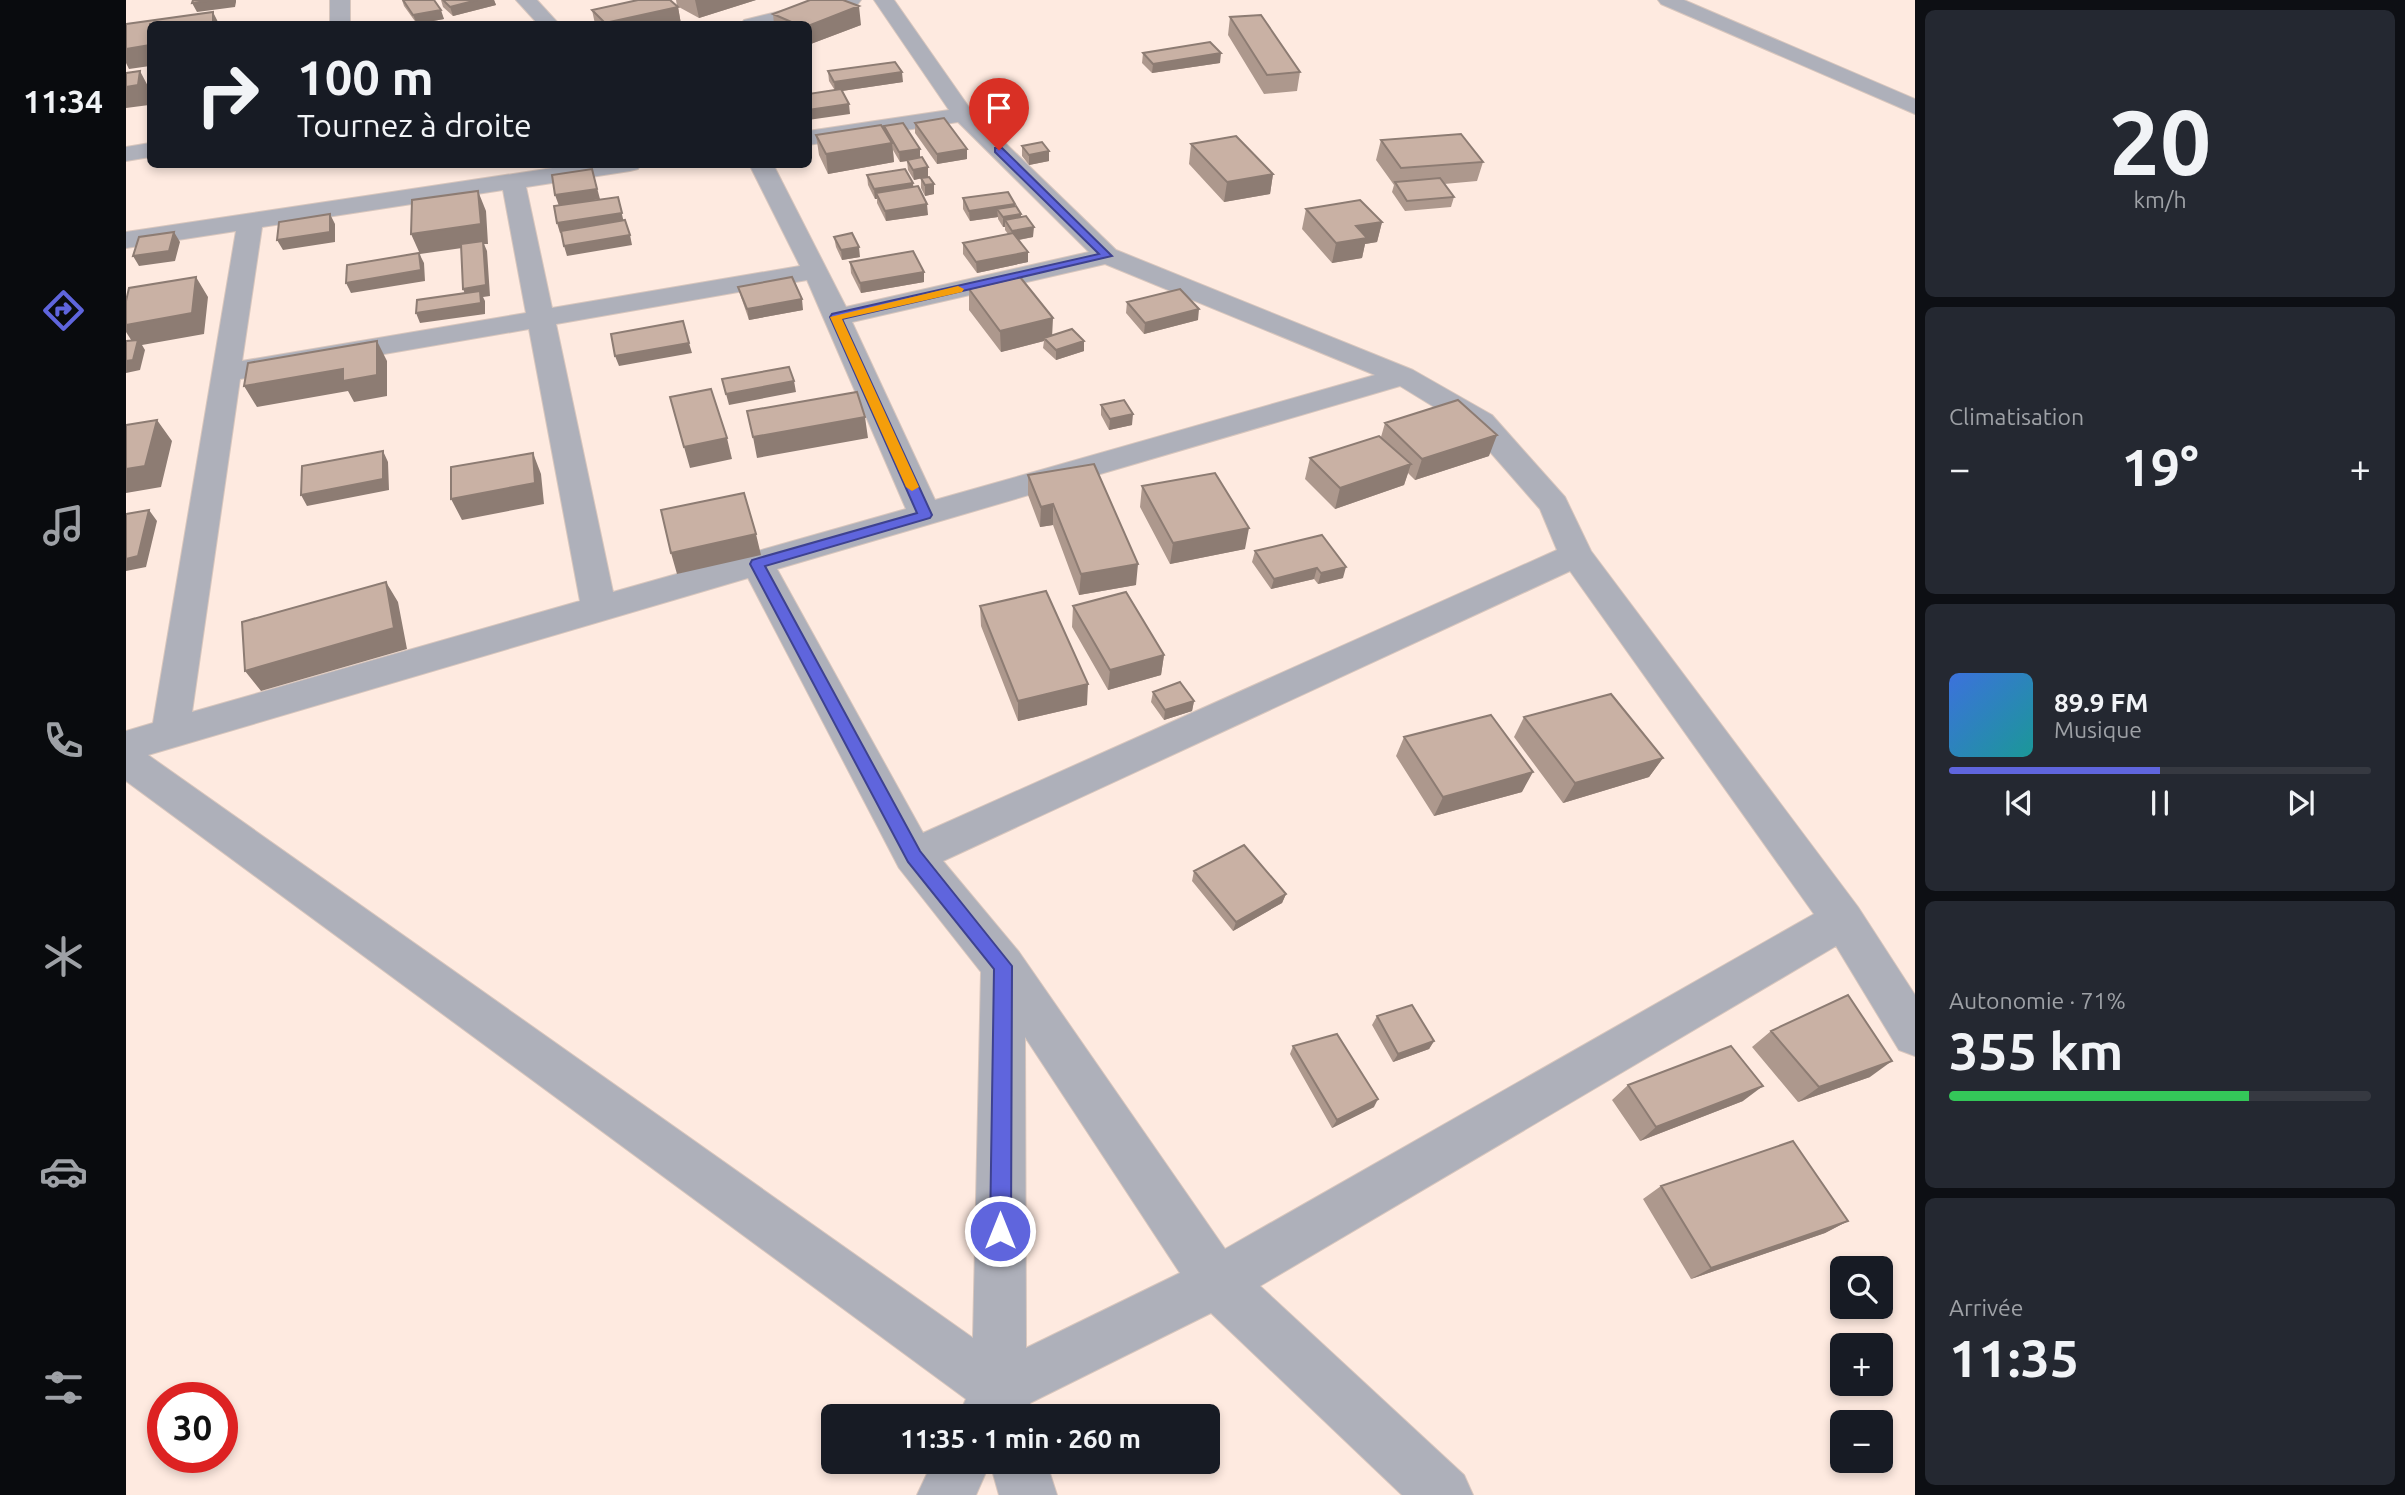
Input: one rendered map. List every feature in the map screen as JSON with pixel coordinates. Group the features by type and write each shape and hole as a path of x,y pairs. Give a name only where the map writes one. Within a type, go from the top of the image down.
{"street":[{"path":"340,0 340,21"},
{"path":"526,0 546,21"},
{"path":"764,21 851,0"},
{"path":"884,0 963,115 1107,256 1403,376 1481,422 1554,505 1576,555 1843,920 1915,1035"},
{"path":"1668,0 1915,107"},
{"path":"812,137 963,115"},
{"path":"126,154 147,150"},
{"path":"126,240 604,168"},
{"path":"763,168 816,271 925,515"},
{"path":"513,182 599,608"},
{"path":"170,734 250,221"},
{"path":"836,317 1107,256"},
{"path":"226,373 816,271"},
{"path":"126,746 1403,376"},
{"path":"914,856 1576,555"},
{"path":"757,564 914,856 1003,966 1217,1282 1444,1495"},
{"path":"126,760 993,1404"},
{"path":"1002,1404 1843,920"},
{"path":"997,1404 1003,966"},
{"path":"946,1495 956,1474"},
{"path":"1022,1474 1028,1495"}],"building":[{"path":"193,0 214,0 192,3"},
{"path":"403,0 434,0 441,10 413,15"},
{"path":"443,0 477,0 450,7"},
{"path":"638,0 670,0 678,7 614,21 603,21 592,10"},
{"path":"810,0 843,0 859,6 812,24 812,21 789,21 773,14"},
{"path":"213,12 213,21 148,21"},
{"path":"1261,15 1300,72 1267,75 1230,17"},
{"path":"147,21 147,46 126,49 126,24"},
{"path":"1210,42 1221,53 1153,64 1143,53"},
{"path":"895,62 902,72 834,82 828,71"},
{"path":"140,71 138,85 126,87 126,73"},
{"path":"841,89 849,104 812,109 812,93"},
{"path":"944,118 967,149 937,154 915,123"},
{"path":"903,123 920,149 899,152 884,126"},
{"path":"881,125 892,143 826,154 816,135"},
{"path":"1461,134 1483,162 1401,168 1381,140"},
{"path":"1236,136 1273,174 1227,182 1191,144"},
{"path":"1042,142 1049,151 1029,155 1022,146"},
{"path":"922,157 928,167 913,170 907,160"},
{"path":"592,169 597,189 555,195 552,175"},
{"path":"905,169 913,183 874,189 867,175"},
{"path":"929,177 934,184 925,185 921,178"},
{"path":"1440,178 1454,197 1407,201 1395,182"},
{"path":"918,186 927,204 885,211 876,193"},
{"path":"478,191 481,224 411,234 412,200"},
{"path":"1008,192 1015,204 969,211 963,198"},
{"path":"618,197 622,213 557,223 554,206"},
{"path":"1360,200 1382,222 1356,226 1367,238 1336,243 1306,209"},
{"path":"1016,206 1021,214 1003,217 997,209"},
{"path":"330,214 330,232 277,240 279,222"},
{"path":"1026,216 1034,227 1012,231 1005,220"},
{"path":"625,220 630,235 564,246 561,231"},
{"path":"174,232 169,251 133,256 139,237"},
{"path":"852,233 859,247 841,250 834,237"},
{"path":"1013,233 1028,252 976,262 963,243"},
{"path":"483,241 486,285 463,289 461,244"},
{"path":"913,251 924,272 860,283 850,262"},
{"path":"419,253 421,270 346,283 347,265"},
{"path":"196,277 192,313 126,325 129,288"},
{"path":"792,277 802,299 747,309 738,287"},
{"path":"1020,277 1053,318 1000,331 969,289"},
{"path":"1180,289 1199,309 1145,323 1127,302"},
{"path":"480,291 481,303 416,313 417,300"},
{"path":"683,321 689,343 615,356 611,334"},
{"path":"1072,329 1084,341 1056,350 1044,338"},
{"path":"138,340 133,360 126,361 126,341"},
{"path":"377,341 377,375 343,381 343,369 244,386 248,363"},
{"path":"789,367 794,381 726,394 722,379"},
{"path":"711,389 727,438 684,447 670,397"},
{"path":"857,392 865,417 753,437 747,411"},
{"path":"1124,400 1133,414 1110,419 1101,405"},
{"path":"1458,400 1497,435 1422,459 1385,423"},
{"path":"157,420 145,466 126,469 126,425"},
{"path":"1379,436 1411,464 1340,488 1310,458"},
{"path":"383,451 383,479 301,495 302,466"},
{"path":"533,453 535,483 451,499 451,467"},
{"path":"1094,464 1138,564 1081,574 1053,504 1041,507 1028,475"},
{"path":"1215,473 1249,528 1173,543 1142,486"},
{"path":"744,493 756,534 671,553 661,510"},
{"path":"149,510 138,556 126,559 126,514"},
{"path":"1322,535 1346,567 1321,573 1317,568 1274,579 1255,551"},
{"path":"386,582 394,628 245,671 242,622"},
{"path":"1046,591 1088,684 1018,701 980,606"},
{"path":"1126,592 1164,655 1110,670 1073,606"},
{"path":"1180,682 1194,701 1165,710 1153,692"},
{"path":"1611,694 1663,758 1575,783 1524,717"},
{"path":"1491,715 1533,772 1443,797 1404,737"},
{"path":"1244,845 1286,894 1236,922 1194,871"},
{"path":"1848,995 1892,1061 1819,1087 1771,1031"},
{"path":"1412,1005 1434,1041 1398,1054 1377,1016"},
{"path":"1337,1034 1378,1099 1337,1120 1293,1046"},
{"path":"1731,1046 1763,1086 1656,1127 1628,1085"},
{"path":"1793,1141 1848,1221 1711,1268 1661,1186"}],"slow traffic":[{"path":"912,487 836,317 958,289"}],"route":[{"path":"999,150 1107,256 836,317 925,515 757,564 914,856 1003,966 1000,1231"}]}
